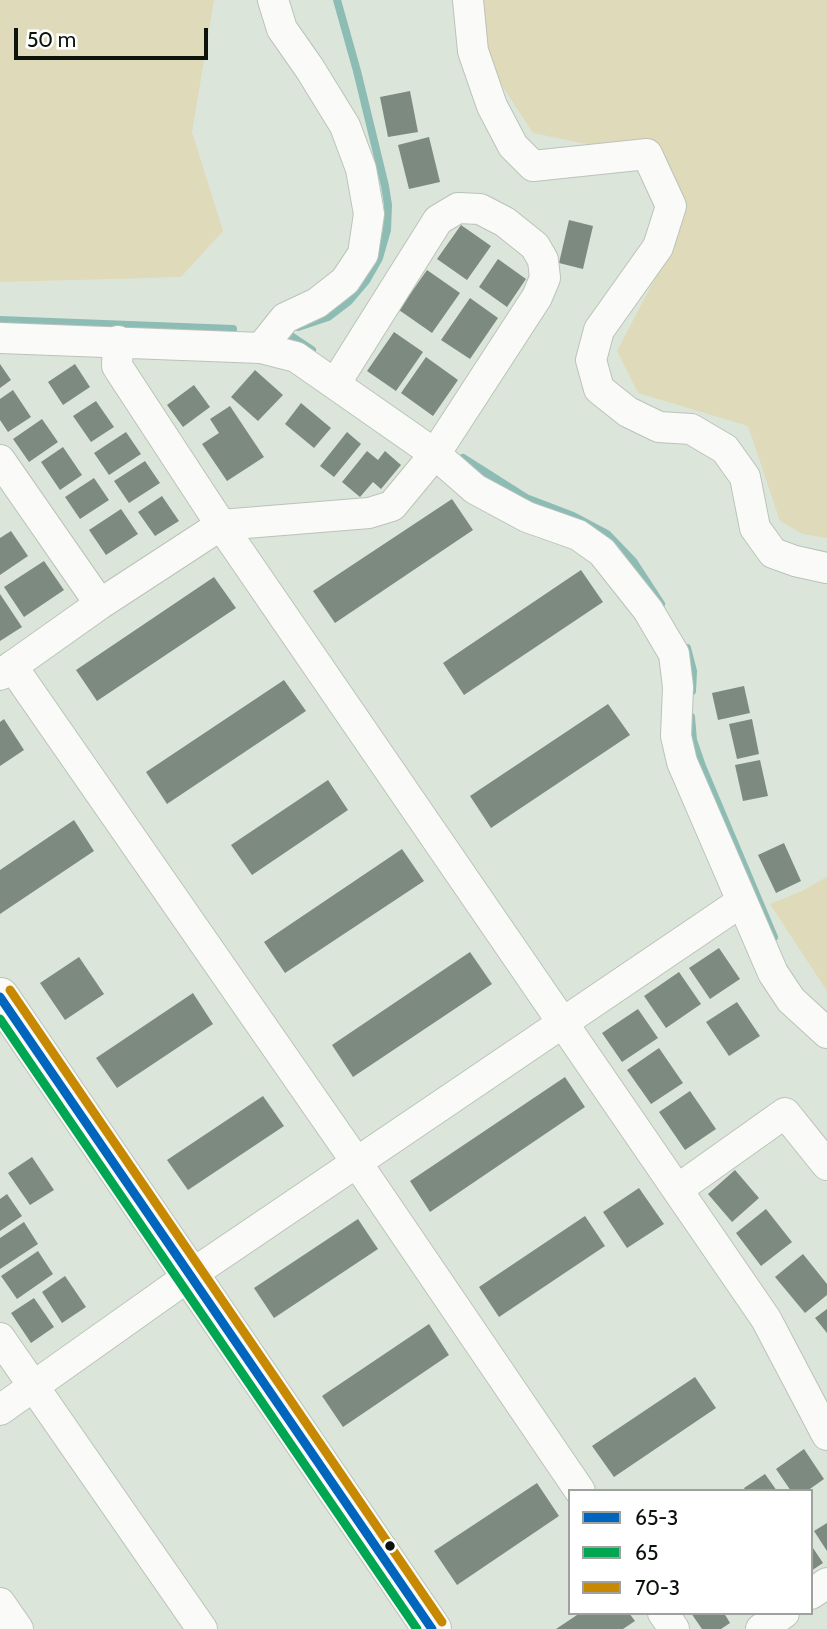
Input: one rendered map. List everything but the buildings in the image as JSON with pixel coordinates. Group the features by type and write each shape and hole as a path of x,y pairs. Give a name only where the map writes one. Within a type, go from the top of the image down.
{"street":[{"path":"261,348 285,318 317,303 345,281 363,254 369,214 361,169 345,127 282,29 273,0"},
{"path":"468,0 472,51 492,106 513,146 533,166 647,154 671,206 659,247 599,330 591,360 598,389 628,412 659,427 691,429 725,449 745,477 755,528 773,553 827,568"},
{"path":"335,384 439,220 458,208 480,209 505,222 535,246 543,260 545,278 537,297 435,454 392,506 369,513 221,525 100,604 6,670 357,1163 579,1489"},
{"path":"0,338 261,348 296,357 435,454 475,489 527,517 578,535 602,552 648,610 674,654 678,687 676,736 682,762 773,973 791,1000 827,1033"},
{"path":"118,341 117,366 221,525 766,1319 827,1435"},
{"path":"0,460 100,604"},
{"path":"0,1410 189,1276 741,901"},
{"path":"0,997 432,1629"},
{"path":"678,1189 785,1113 827,1165"},
{"path":"0,1338 202,1629"},
{"path":"0,1602 18,1629"},
{"path":"761,1629 781,1615"}],"shaded area":[{"path":"0,0 214,0 192,132 223,231 181,277 0,282"},
{"path":"479,0 827,0 827,538 803,534 780,521 748,426 638,393 617,351 672,246 660,176 611,149 533,133 482,55"},
{"path":"827,877 827,991 770,904"}],"waterway":[{"path":"298,327 328,317 349,301 366,281 379,258 387,230 388,205 385,186 337,0"},
{"path":"0,320 233,329"},
{"path":"285,332 312,350"},
{"path":"463,458 526,498 573,516 607,534 633,561 661,604"},
{"path":"687,648 693,671 692,691"},
{"path":"691,717 693,740 702,766 774,937"}],"transit line":[{"name":"70-3","path":"10,990 442,1622"},
{"name":"65-3","path":"0,997 432,1629"},
{"name":"65","path":"0,1019 417,1629"}]}
